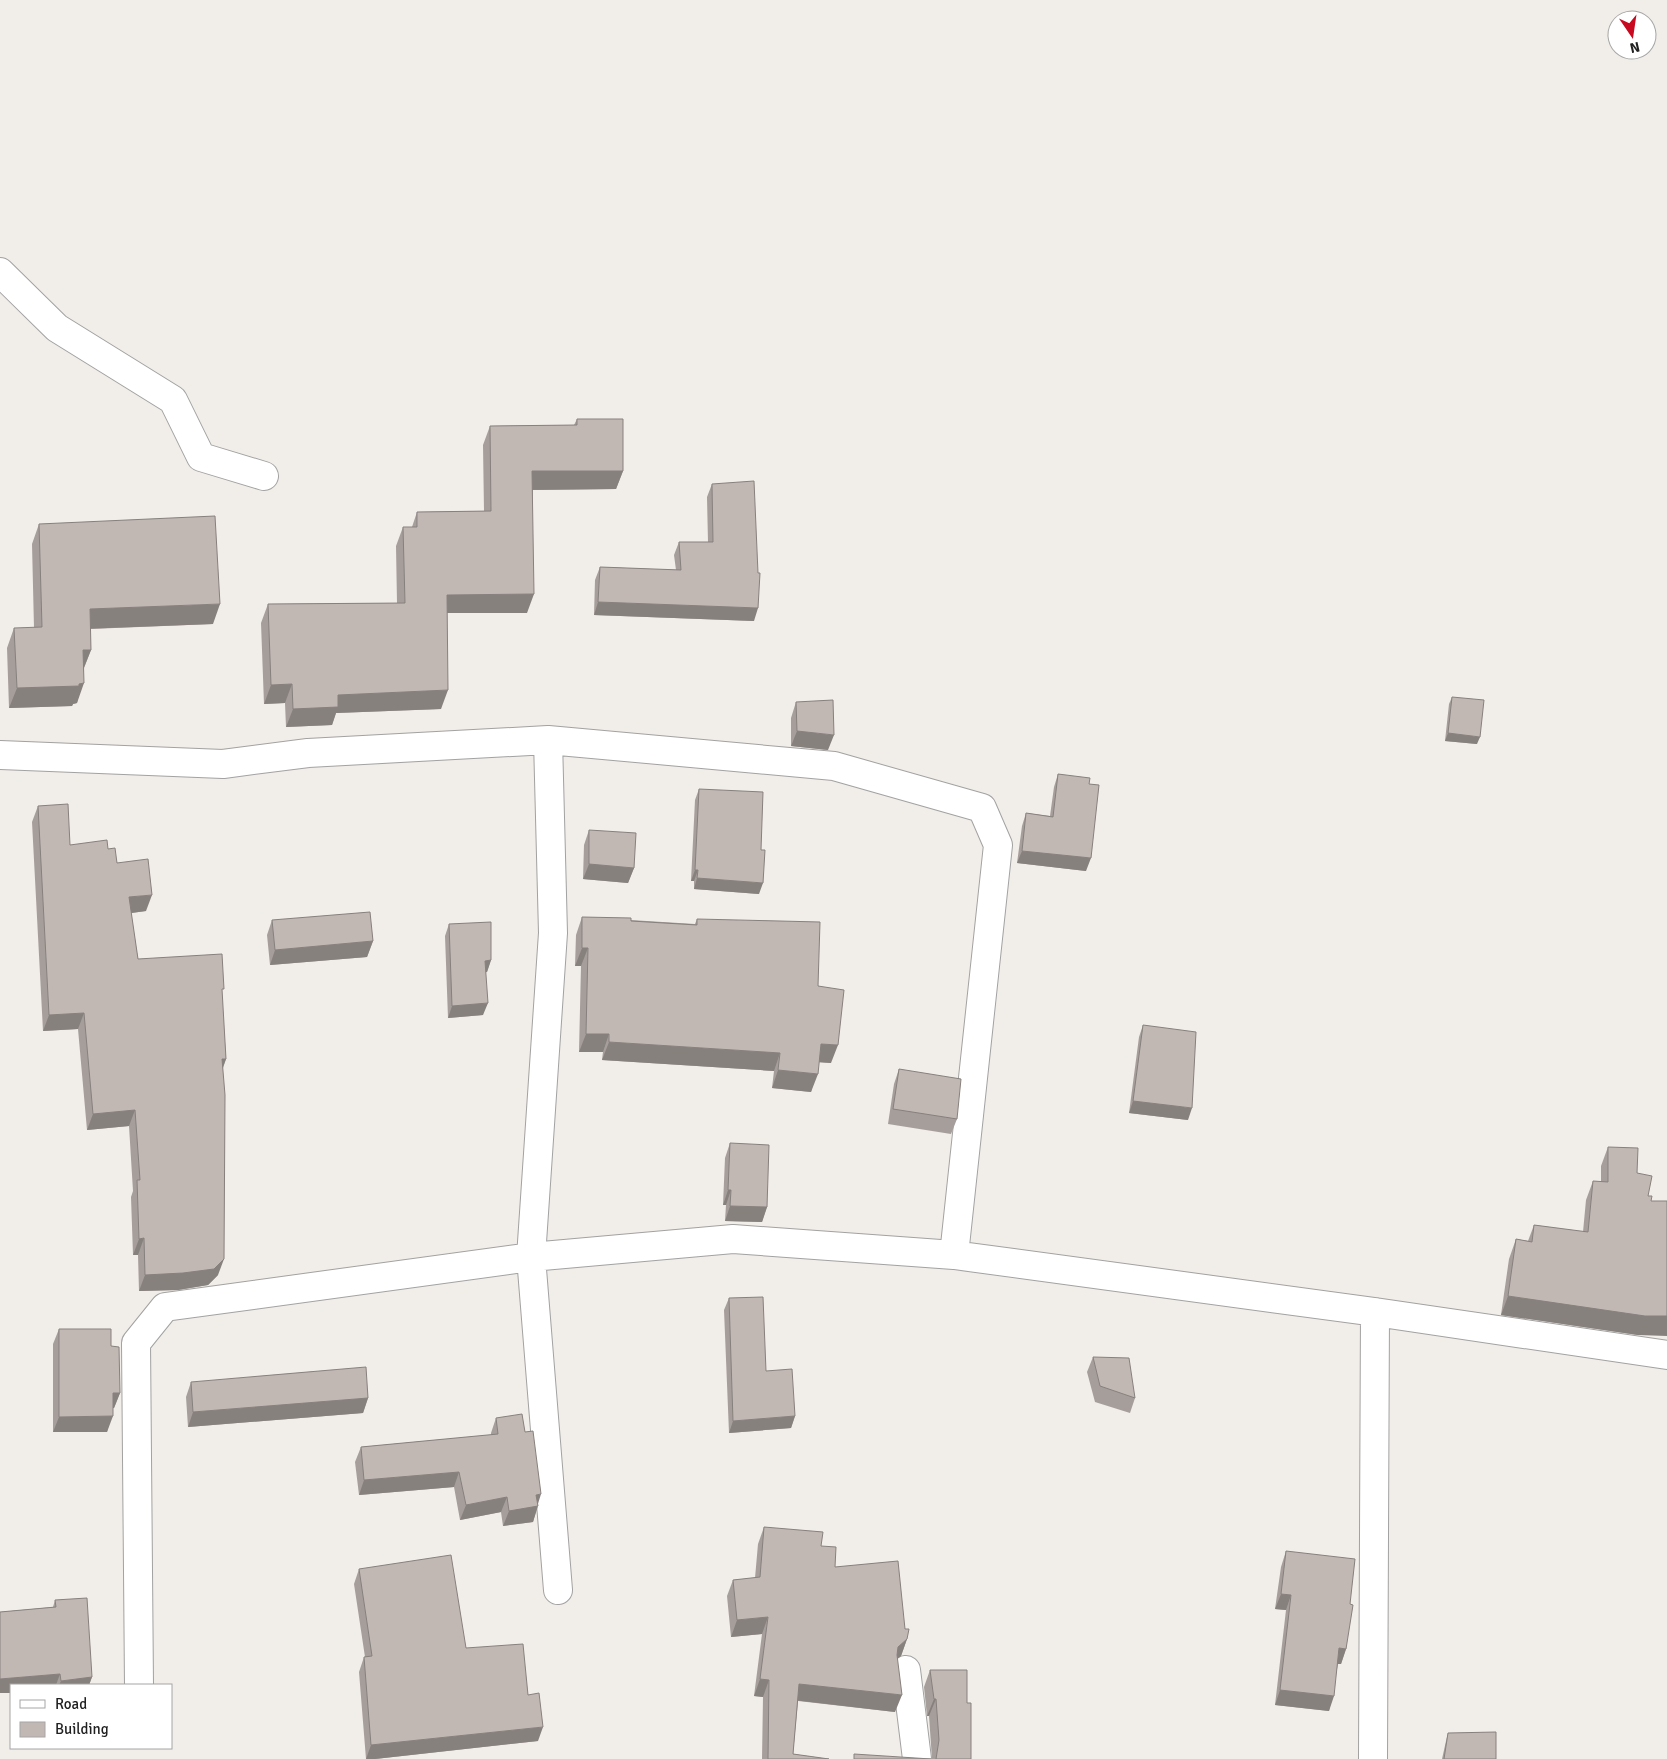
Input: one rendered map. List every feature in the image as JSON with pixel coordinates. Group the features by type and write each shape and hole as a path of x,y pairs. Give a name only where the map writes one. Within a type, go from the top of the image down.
{"street":[{"path":"0,272 56,328 173,400 201,457 264,476"},
{"path":"0,755 223,764 308,753 548,740 834,766 982,808 998,845 954,1255"},
{"path":"548,740 553,933 531,1257 558,1590"},
{"path":"139,1684 136,1343 165,1307 531,1257 733,1238 954,1255 1376,1312 1667,1355"},
{"path":"1373,1759 1376,1312"},
{"path":"906,1670 917,1759"}],"building":[{"path":"577,419 623,419 623,471 532,471 534,594 447,595 448,690 338,695 338,707 293,709 292,684 271,685 268,604 405,603 403,527 417,527 417,512 491,511 490,426 577,425"},
{"path":"754,481 758,573 760,573 758,608 598,602 600,567 681,570 679,542 713,542 712,484"},
{"path":"215,516 220,604 90,609 91,650 83,650 84,683 79,684 79,686 17,688 14,628 42,627 39,524"},
{"path":"1452,697 1484,700 1480,737 1448,733"},
{"path":"833,700 834,735 797,731 796,702"},
{"path":"1058,774 1090,778 1089,784 1099,785 1091,858 1022,851 1026,813 1053,817"},
{"path":"699,789 763,792 761,850 765,850 763,883 697,878 698,870 695,870"},
{"path":"68,804 70,845 107,840 108,849 115,848 117,863 148,859 152,895 129,897 138,959 222,954 226,1059 222,1059 225,1095 224,1259 214,1269 145,1275 144,1238 139,1239 137,1180 140,1180 135,1110 93,1114 84,1013 49,1015 38,806"},
{"path":"589,830 636,833 634,868 589,864"},
{"path":"370,912 373,941 275,950 272,920"},
{"path":"582,917 631,918 631,921 697,925 697,919 820,922 818,986 844,990 838,1045 821,1044 818,1074 778,1070 780,1053 609,1042 609,1034 586,1034 588,948 582,948"},
{"path":"491,922 491,960 485,961 488,1003 452,1006 449,924"},
{"path":"1143,1025 1196,1032 1192,1108 1133,1101"},
{"path":"899,1069 961,1079 957,1119 893,1109"},
{"path":"730,1143 769,1145 767,1207 730,1206 731,1190 728,1190"},
{"path":"1608,1147 1638,1148 1637,1173 1652,1176 1648,1196 1652,1196 1651,1201 1667,1201 1667,1316 1645,1316 1508,1296 1516,1239 1532,1242 1534,1225 1588,1232 1593,1181 1608,1182"},
{"path":"763,1297 766,1371 792,1369 795,1416 733,1421 729,1298"},
{"path":"59,1329 111,1329 111,1346 119,1347 120,1393 113,1393 113,1416 59,1417"},
{"path":"1093,1357 1129,1358 1135,1398 1100,1386"},
{"path":"366,1367 368,1398 193,1412 191,1382"},
{"path":"522,1414 525,1432 533,1431 541,1494 536,1495 538,1506 509,1511 507,1497 466,1505 459,1472 364,1480 361,1447 498,1434 496,1418"},
{"path":"764,1527 823,1532 821,1546 836,1547 835,1567 898,1561 905,1629 909,1629 907,1639 898,1647 897,1655 902,1695 799,1684 793,1754 829,1759 768,1759 769,1680 760,1679 768,1617 737,1620 733,1580 760,1577"},
{"path":"1286,1551 1355,1559 1350,1604 1353,1605 1346,1649 1339,1648 1334,1696 1280,1690 1291,1595 1281,1594"},
{"path":"451,1555 466,1648 523,1644 528,1695 539,1693 543,1727 371,1745 364,1657 372,1656 359,1569"},
{"path":"87,1598 92,1677 61,1681 60,1674 0,1679 0,1612 56,1607 55,1600"},
{"path":"930,1670 967,1670 967,1703 971,1703 971,1759 936,1759 939,1740 936,1699 934,1699"},
{"path":"1496,1732 1496,1759 1444,1759 1448,1733"},
{"path":"854,1754 931,1759 854,1759"}]}
